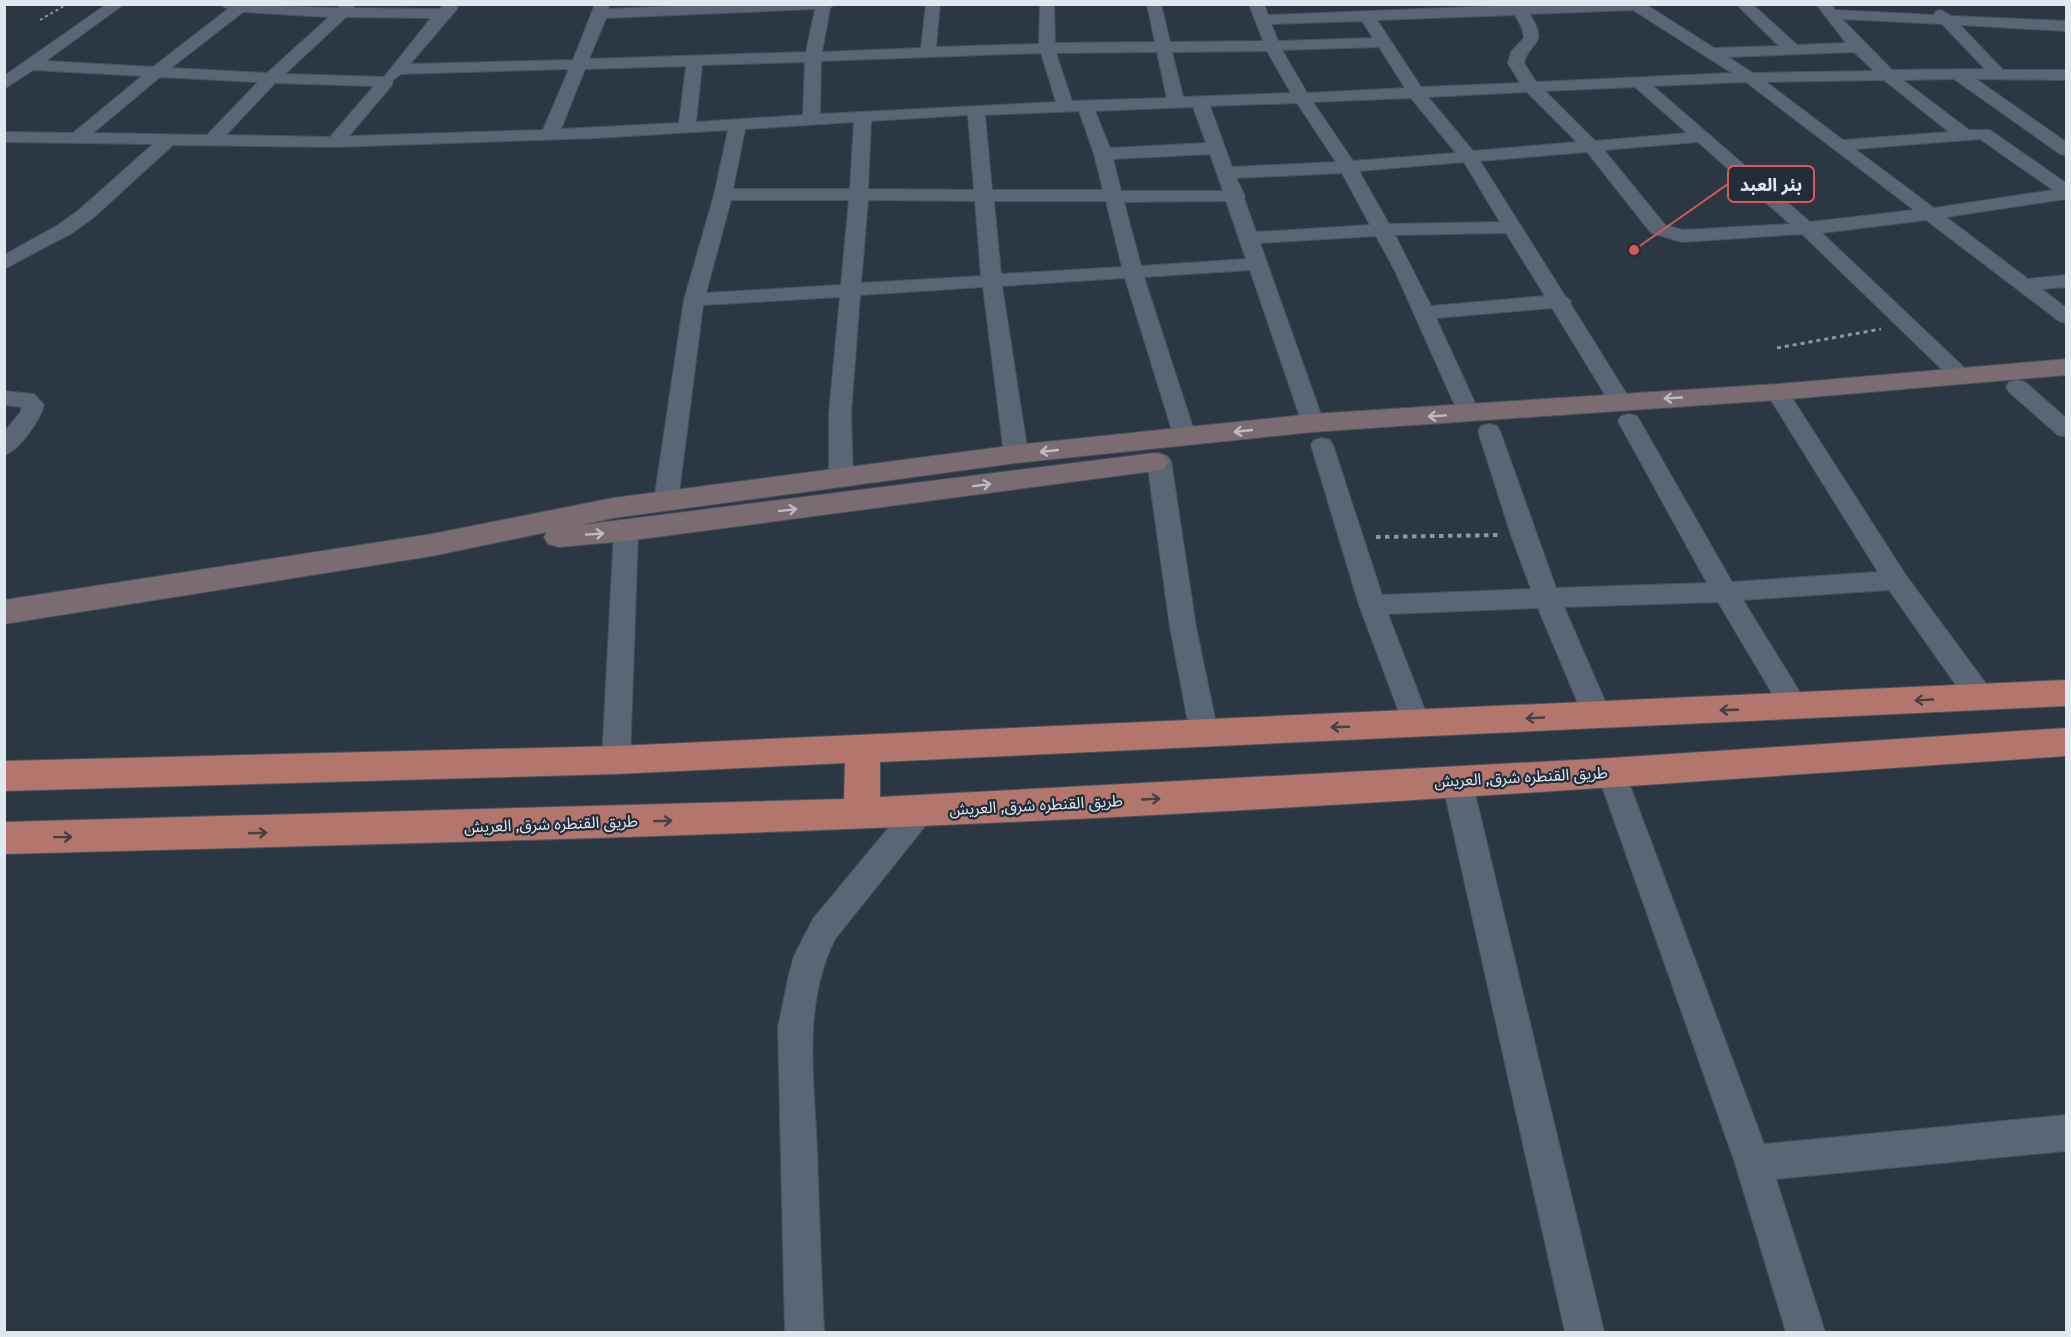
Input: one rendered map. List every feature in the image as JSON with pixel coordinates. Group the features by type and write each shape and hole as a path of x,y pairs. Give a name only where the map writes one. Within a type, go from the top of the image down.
{"highway":[{"path":"4,776 616,760 2067,693"},
{"name":"طريق القنطره شرق, العريش","path":"4,838 256,833 920,811 1611,772 2067,742"},
{"path":"862,813 863,748"}],"main road":[{"path":"1782,399 1961,375 2067,367"},
{"path":"4,612 432,545 613,508 1016,454 1185,437 1317,434 1782,399 2067,384"},
{"path":"432,545 626,531 1160,461 1317,434"}],"street":[{"path":"4,84 117,4"},
{"path":"550,134 601,9 828,4"},
{"path":"928,51 933,4"},
{"path":"1047,4 1047,48 1065,106"},
{"path":"1154,4 1176,102"},
{"path":"1256,4 1272,46 1302,98 1348,167 1405,271 1423,313 1479,423 1547,598 1597,715"},
{"path":"1743,4 1791,48"},
{"path":"1934,4 1946,20 1998,74"},
{"path":"811,119 813,57 823,5"},
{"path":"1262,20 1366,15 1385,9 1520,10 1634,5 1749,77 2067,317"},
{"path":"79,136 233,6 278,12 346,9 449,9"},
{"path":"212,140 271,78 346,9"},
{"path":"335,142 449,9"},
{"path":"1826,9 1946,20 2067,25"},
{"path":"1826,9 1857,46 1886,75 1965,135"},
{"path":"1520,10 1531,32 1531,39 1528,47 1519,52 1516,63 1532,88 1592,147 1658,229 1665,232 1693,236 1808,230 1932,214 2067,192"},
{"path":"2053,11 2067,25"},
{"path":"1366,15 1416,93 1469,157 1561,302 1625,411 1725,592 1795,707"},
{"path":"397,69 695,62 928,51 1272,46 1382,42"},
{"path":"1711,53 1857,46"},
{"path":"687,127 695,62"},
{"path":"30,65 386,82"},
{"path":"1959,74 2067,150"},
{"path":"4,136 335,142 550,134 976,110 1302,98 1749,77 1998,74 2062,78"},
{"path":"1639,82 1808,230 1961,375"},
{"path":"1200,102 1236,196 1247,238 1317,434 1372,605 1416,723"},
{"path":"1085,105 1115,197 1133,272 1185,437"},
{"path":"976,110 992,283 1016,454"},
{"path":"842,478 840,413 859,193 863,116"},
{"path":"666,501 694,300 723,195 738,124"},
{"path":"1841,145 1980,134 1990,136 2067,192"},
{"path":"1227,173 1348,167 1701,137"},
{"path":"4,263 79,219 169,139"},
{"path":"1102,154 1217,148"},
{"path":"723,195 859,193 983,196 1236,196"},
{"path":"1247,238 1382,230 1514,227"},
{"path":"694,300 992,283 1257,264"},
{"path":"2024,285 2067,281"},
{"path":"1423,313 1561,302"},
{"path":"2017,387 2067,430"},
{"path":"4,398 26,399 33,405 31,414 4,448"},
{"path":"1782,399 1896,580 1980,697"},
{"path":"1160,461 1183,627 1204,733"},
{"path":"616,760 626,531"},
{"path":"1372,605 1725,592 1896,580"},
{"path":"1611,772 1752,1163 1806,1332"},
{"path":"1457,781 1585,1332"},
{"path":"804,1332 795,1027 805,975 810,957 824,929 920,811"},
{"path":"1752,1163 2067,1133"}],"path":[{"path":"40,20 67,4"},
{"path":"1777,348 1908,325"},
{"path":"1350,538 1523,535"}],"place":[{"name":"بئر العبد","path":"1634,250"}]}
